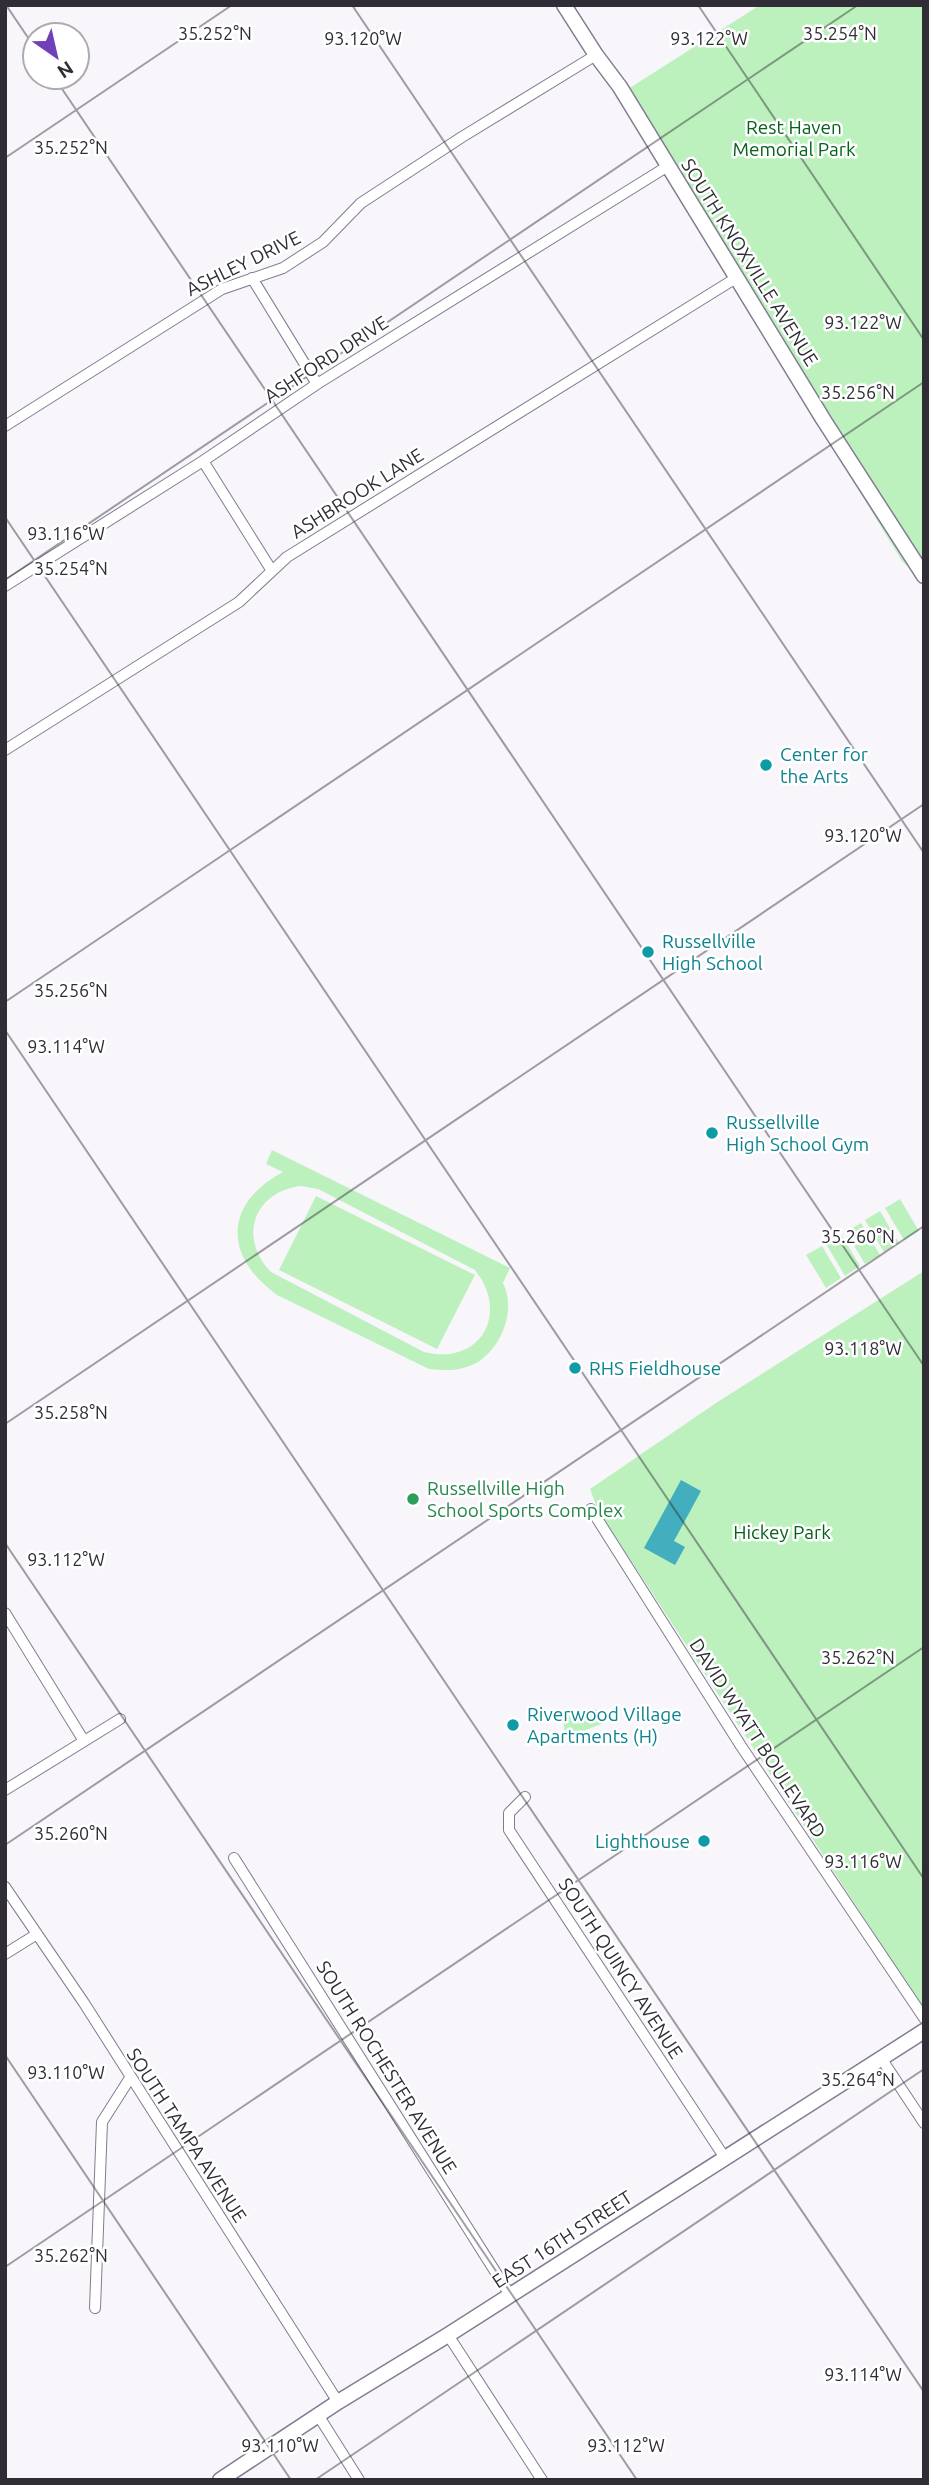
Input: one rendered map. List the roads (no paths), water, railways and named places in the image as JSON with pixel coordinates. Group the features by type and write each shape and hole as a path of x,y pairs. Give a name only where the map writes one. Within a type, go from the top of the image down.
{"street":[{"name":"SOUTH KNOXVILLE AVENUE","path":"564,5 620,87 924,576"},
{"name":"ASHLEY DRIVE","path":"5,426 222,289 283,268 323,242 361,203 461,137 596,55"},
{"name":"ASHFORD DRIVE","path":"5,586 203,461 317,384 668,166"},
{"path":"252,278 317,384"},
{"name":"ASHBROOK LANE","path":"5,750 239,602 287,556 737,278"},
{"path":"203,461 272,571"},
{"name":"DAVID WYATT BOULEVARD","path":"591,1509 741,1746 924,2018"},
{"path":"5,1613 84,1741"},
{"path":"5,1790 120,1719"},
{"name":"SOUTH QUINCY AVENUE","path":"525,1797 509,1813 509,1830 725,2158"},
{"name":"SOUTH ROCHESTER AVENUE","path":"234,1858 510,2295"},
{"name":"SOUTH TAMPA AVENUE","path":"5,1887 338,2402"},
{"path":"5,1954 37,1934"},
{"name":"EAST 16TH STREET","path":"220,2480 338,2402 448,2335 924,2031"},
{"path":"881,2059 924,2123"},
{"path":"95,2308 102,2122 130,2078"},
{"path":"448,2335 542,2480"},
{"path":"318,2415 359,2480"}],"water":[{"path":"681,1480 701,1491 674,1541 685,1547 675,1565 644,1548"}],"place":[{"name":"Center for the Arts","path":"766,765"},
{"name":"Russellville High School","path":"648,952"},
{"name":"Russellville High School Gym","path":"712,1133"},
{"name":"RHS Fieldhouse","path":"575,1368"},
{"name":"Russellville High School Sports Complex","path":"413,1499"},
{"name":"Riverwood Village Apartments (H)","path":"513,1725"},
{"name":"Lighthouse","path":"704,1841"}],"park label":[{"name":"Rest Haven Memorial Park","path":"794,138"},
{"name":"Hickey Park","path":"782,1532"}]}
